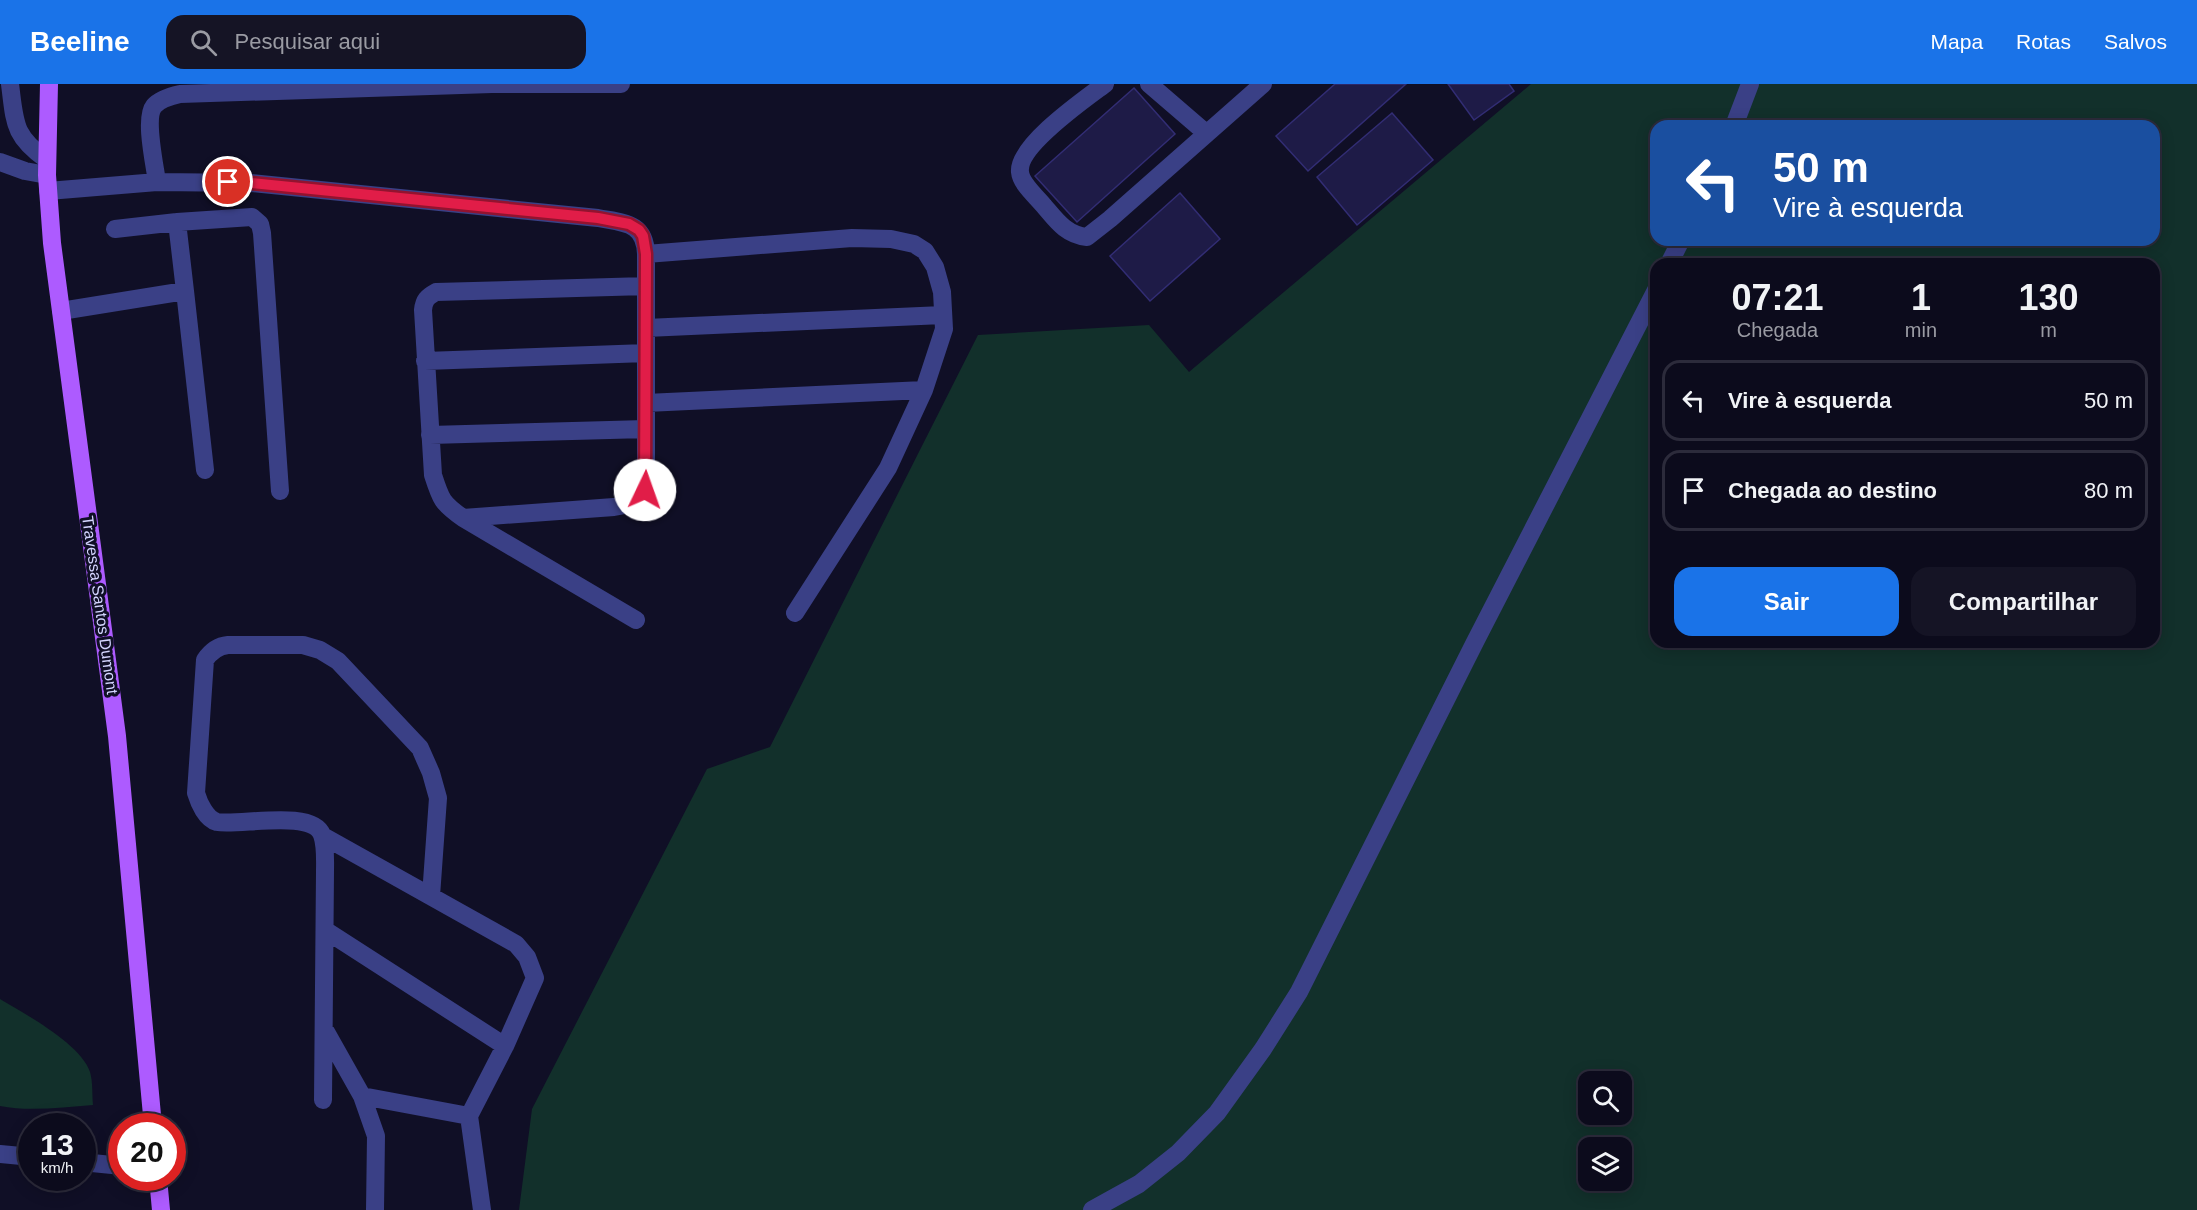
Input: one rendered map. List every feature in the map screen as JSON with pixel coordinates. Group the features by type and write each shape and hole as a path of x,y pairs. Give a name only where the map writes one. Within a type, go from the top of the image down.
{"main road":[{"name":"Travessa Santos Dumont","path":"49,84 47,175 52,243 117,736 152,1113"},
{"path":"159,1191 161,1210"}],"lane":[{"path":"0,111 8,84"},
{"path":"8,84 20,134 47,175"},
{"path":"157,182 150,113 154,106 164,99 180,94 469,85 619,84"},
{"path":"1105,84 1053,125 1027,152 1020,164 1020,175 1028,188 1063,228 1075,236 1087,237 1092,234 1263,84"},
{"path":"1149,84 1206,133"},
{"path":"1736,120 1750,84"},
{"path":"0,162 25,171 47,175 157,182 251,183 598,218 629,224 639,230 643,236 646,254 645,490 642,497 614,507 463,518"},
{"path":"115,229 252,217 260,224 280,491"},
{"path":"177,222 205,470"},
{"path":"646,254 852,238 891,239 914,244 925,251 935,267 942,292 944,329 924,390 888,468 795,613"},
{"path":"636,620 463,518 447,507 441,499 433,475 424,302 436,292 646,286"},
{"path":"61,311 184,291"},
{"path":"1092,1210 1139,1184 1178,1153 1216,1113 1263,1049 1293,1001 1354,886 1475,642 1650,302"},
{"path":"646,328 943,315"},
{"path":"426,361 646,353"},
{"path":"646,403 924,390"},
{"path":"430,435 646,429"},
{"path":"323,1100 325,872 323,836 318,828 309,823 215,822 199,803 196,793 206,660 209,653 221,646 303,645 320,650 338,661 420,748 431,772 438,798 431,896"},
{"path":"323,836 516,944 522,949 532,966 535,978 505,1047 470,1116 482,1210"},
{"path":"325,930 505,1047"},
{"path":"325,1030 362,1096 376,1136 375,1210"},
{"path":"362,1096 470,1116"},
{"path":"0,1154 18,1156"}],"green space":[{"path":"1531,84 2197,84 2197,1210 519,1210 532,1109 707,769 770,747 978,335 1149,325 1189,372"},
{"path":"0,999 51,1031 85,1061 90,1072 93,1105 35,1109 0,1106"}],"building":[{"path":"1335,84 1406,84 1308,171 1276,136"},
{"path":"1448,84 1509,84 1514,91 1474,120"},
{"path":"1134,88 1175,134 1077,222 1035,176"},
{"path":"1392,113 1433,160 1357,225 1317,177"},
{"path":"1180,193 1220,239 1150,301 1110,256"}],"route":[{"path":"228,182 464,203 598,218 629,224 639,230 646,246 645,490"}]}
